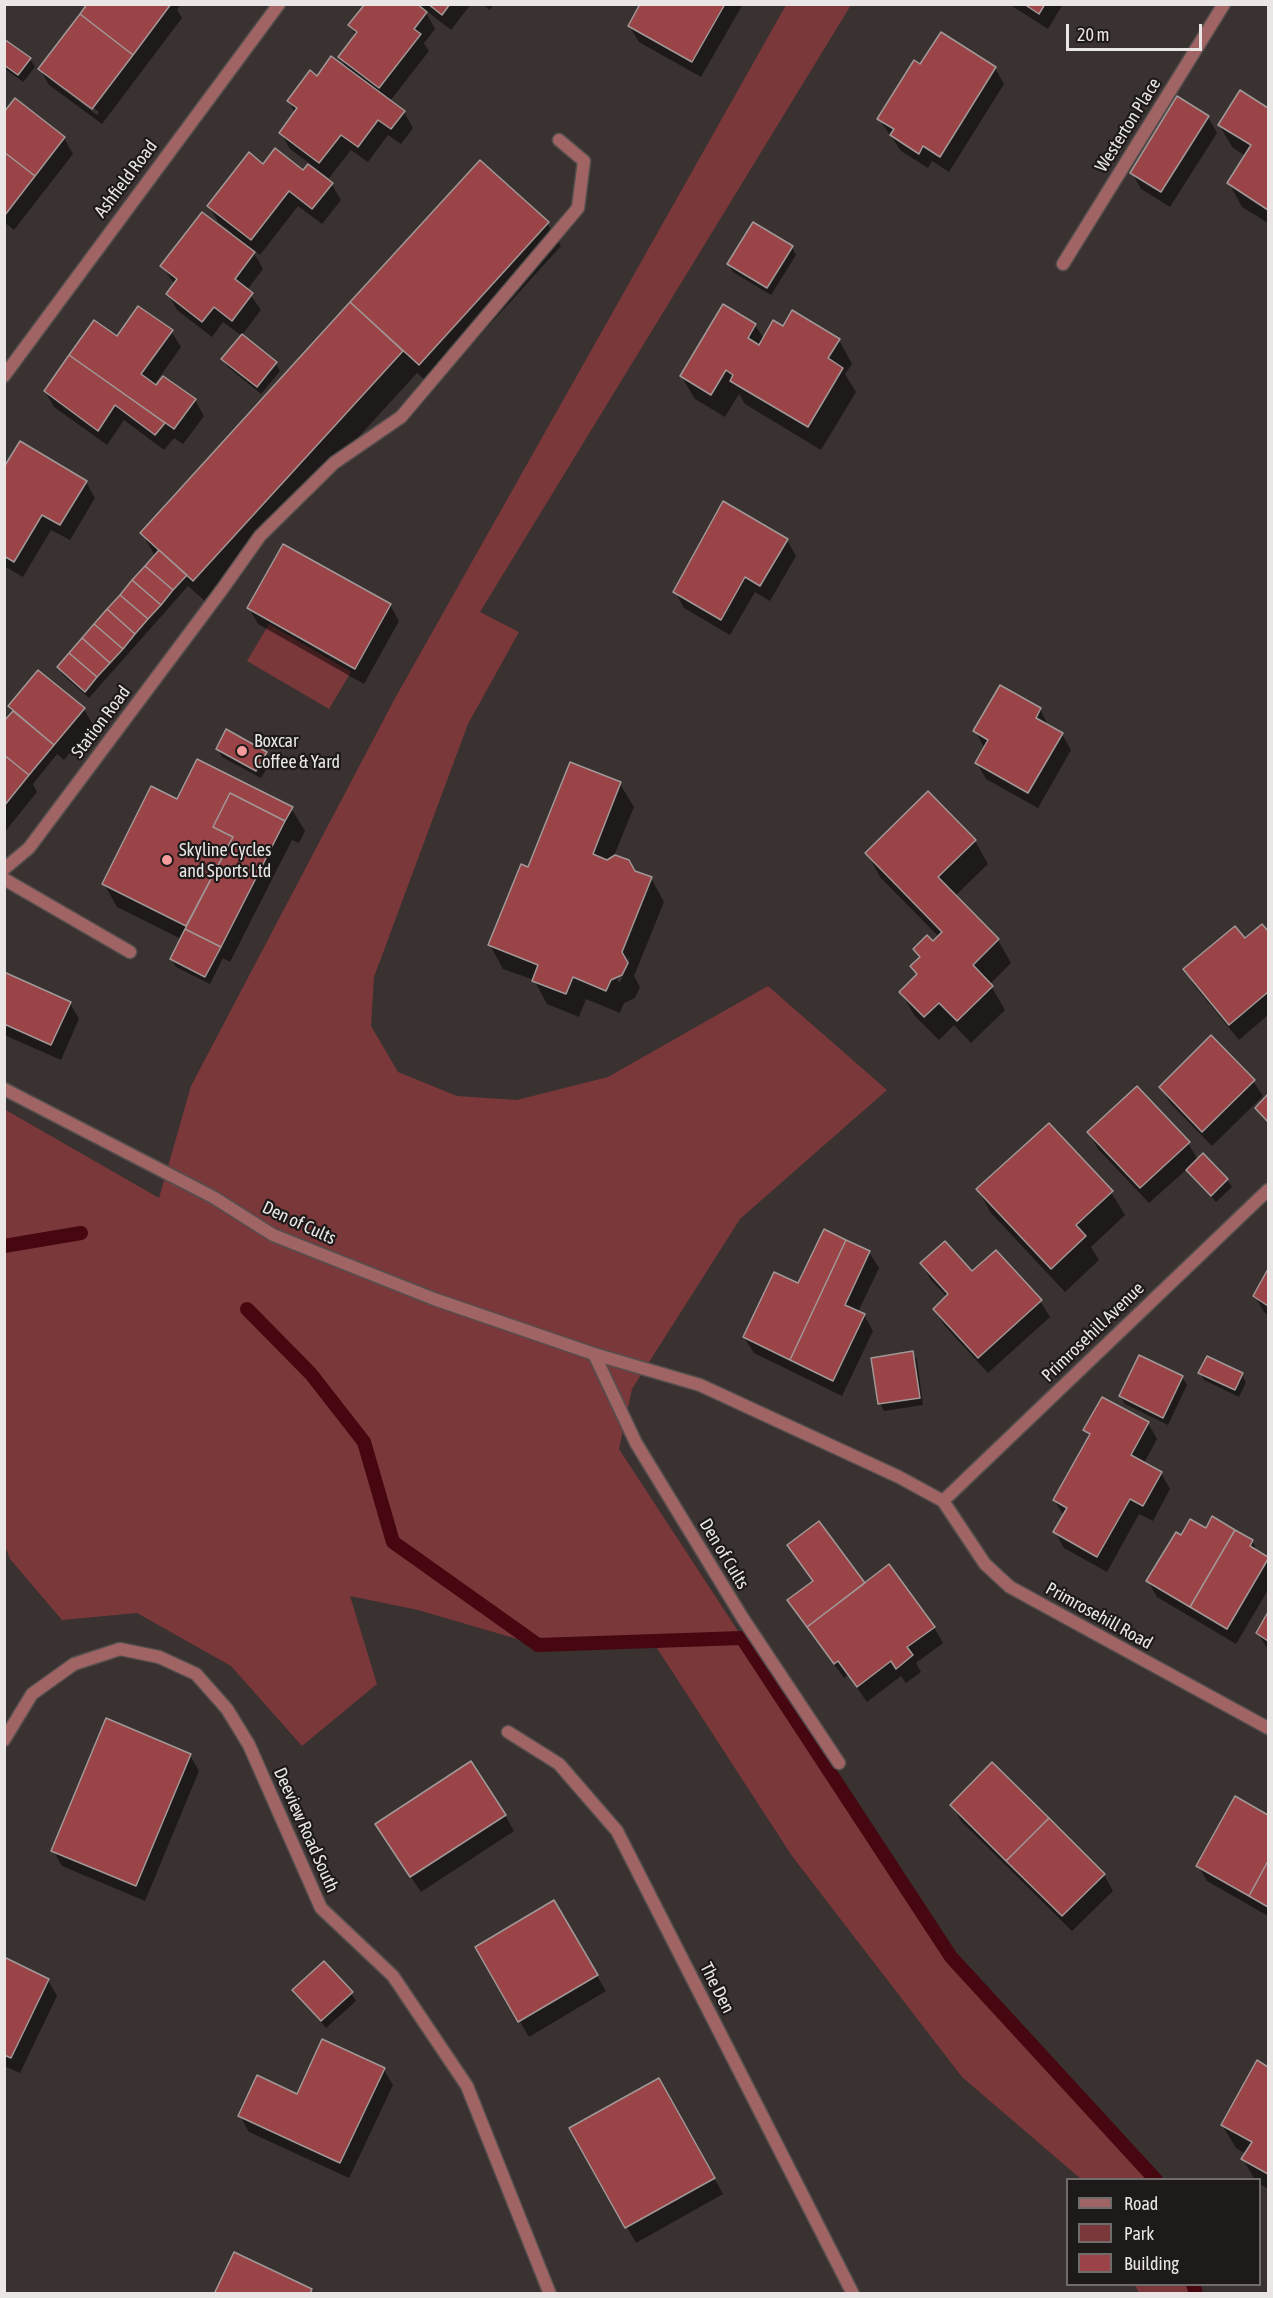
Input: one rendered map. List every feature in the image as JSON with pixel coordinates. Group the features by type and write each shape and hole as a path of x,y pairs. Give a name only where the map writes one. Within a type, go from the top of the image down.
{"street":[{"name":"Ashfield Road","path":"4,376 279,4"},
{"name":"Westerton Place","path":"1063,264 1224,4"},
{"name":"Station Road","path":"4,868 29,848 260,536 325,471 401,417 578,208 584,161 559,140"},
{"path":"4,879 130,952"},
{"name":"Den of Cults","path":"4,1089 213,1197 273,1235 435,1299 594,1354 700,1385 898,1477 943,1501"},
{"name":"Primrosehill Avenue","path":"943,1501 1269,1190"},
{"name":"Den of Cults","path":"594,1354 643,1453 742,1617 839,1763"},
{"name":"Primrosehill Road","path":"943,1501 985,1564 1010,1587 1269,1728"},
{"name":"Deeview Road South","path":"4,1740 32,1694 75,1664 120,1649 159,1657 196,1674 227,1709 249,1745 321,1908 393,1976 467,2086 550,2294"},
{"name":"The Den","path":"508,1732 559,1764 617,1831 853,2294"}],"green space":[{"path":"786,5 851,5 480,612 519,632 468,724 374,977 371,1026 398,1072 457,1096 517,1100 608,1077 768,986 887,1090 740,1219 632,1389 619,1449 951,1957 1155,2178 1080,2178 962,2077 792,1856 653,1642 538,1645 418,1610 350,1596 377,1684 302,1746 231,1666 137,1613 62,1620 10,1559 5,1546 4,1109 159,1198 191,1086 394,700"},
{"path":"269,624 351,672 329,709 247,661"},
{"path":"1136,2286 1193,2286 1196,2293 1139,2293"}],"building":[{"path":"87,4 171,4 133,55 80,14"},
{"path":"365,4 417,4 427,12 414,29 421,34 379,88 338,57 357,32 348,25"},
{"path":"428,4 450,4 442,15"},
{"path":"640,4 725,4 692,62 628,26"},
{"path":"1024,4 1045,4 1039,14"},
{"path":"80,14 133,55 92,109 38,69"},
{"path":"941,32 996,67 940,157 923,146 919,154 890,135 894,129 877,119 914,60 920,64"},
{"path":"4,39 31,58 18,75 4,65"},
{"path":"331,56 405,111 391,129 378,120 358,147 341,135 319,163 279,133 297,108 287,101 310,70 317,76"},
{"path":"1240,90 1268,108 1268,210 1227,183 1251,145 1218,125"},
{"path":"1177,96 1209,116 1161,192 1130,173"},
{"path":"15,98 65,137 35,176 4,152 4,112"},
{"path":"275,148 303,170 308,164 333,183 312,209 289,191 251,240 207,206 249,152 263,164"},
{"path":"4,152 35,176 5,215 4,214"},
{"path":"480,160 549,222 419,365 350,302"},
{"path":"202,212 255,252 235,279 253,293 232,321 214,307 202,322 166,294 177,279 160,266"},
{"path":"753,222 793,246 767,288 727,264"},
{"path":"350,302 403,351 193,581 140,533"},
{"path":"723,304 756,324 748,338 759,345 773,320 783,326 792,310 840,339 828,358 843,368 808,427 730,381 733,375 726,370 711,395 680,376"},
{"path":"138,306 173,330 141,374 156,385 163,376 196,399 174,429 69,355 94,320 117,336"},
{"path":"242,334 277,362 257,387 221,359"},
{"path":"69,355 165,423 155,435 115,405 98,431 44,391"},
{"path":"20,441 87,481 60,525 42,515 14,562 4,556 4,467"},
{"path":"723,501 788,539 760,586 745,577 721,620 673,592"},
{"path":"283,544 391,604 355,669 247,608"},
{"path":"159,550 187,575 173,590 145,566"},
{"path":"145,566 173,590 161,605 132,580"},
{"path":"132,580 161,605 148,619 120,595"},
{"path":"120,595 148,619 135,634 107,609"},
{"path":"107,609 135,634 123,649 94,624"},
{"path":"94,624 123,649 110,663 82,638"},
{"path":"82,638 110,663 97,677 69,653"},
{"path":"69,653 97,677 85,692 57,667"},
{"path":"38,670 85,708 54,745 8,706"},
{"path":"1000,685 1041,708 1036,718 1063,733 1028,793 975,763 988,740 973,731"},
{"path":"13,711 54,745 29,775 4,755 4,721"},
{"name":"Boxcar Coffee & Yard","path":"226,729 267,752 256,771 216,749"},
{"path":"4,755 29,775 4,806"},
{"name":"Skyline Cycles and Sports Ltd","path":"197,759 293,807 285,821 230,793 213,827 233,837 186,926 102,884 151,786 177,799"},
{"path":"570,762 621,782 593,854 607,860 615,855 629,860 635,871 652,877 622,952 628,963 622,975 611,980 606,991 573,977 566,994 532,981 538,965 488,945 521,864 528,867"},
{"path":"928,791 976,840 938,877 999,939 973,965 993,986 957,1021 939,1003 924,1017 899,992 917,974 910,966 920,957 913,949 927,935 933,941 942,932 865,853"},
{"path":"230,793 285,821 221,947 185,929 233,837 213,827"},
{"path":"1262,924 1268,931 1268,992 1229,1025 1183,969 1235,926 1245,938"},
{"path":"185,929 221,947 205,977 170,959"},
{"path":"4,972 71,1002 51,1045 4,1024"},
{"path":"1211,1035 1255,1080 1202,1132 1159,1087"},
{"path":"1137,1086 1190,1142 1140,1188 1087,1132"},
{"path":"1268,1094 1268,1122 1255,1108"},
{"path":"1049,1123 1113,1191 1076,1225 1086,1236 1051,1269 976,1189"},
{"path":"1203,1153 1228,1179 1211,1196 1186,1170"},
{"path":"824,1229 846,1240 790,1360 743,1337 774,1272 798,1283"},
{"path":"846,1240 870,1251 845,1305 865,1314 833,1381 790,1360"},
{"path":"945,1241 972,1271 996,1250 1042,1300 978,1358 933,1309 948,1294 920,1263"},
{"path":"1268,1269 1268,1306 1253,1296"},
{"path":"913,1351 920,1398 878,1404 871,1358"},
{"path":"1139,1355 1183,1376 1163,1418 1119,1396"},
{"path":"1207,1356 1243,1373 1235,1390 1198,1373"},
{"path":"1102,1397 1149,1422 1131,1455 1162,1472 1143,1506 1130,1499 1097,1557 1053,1532 1067,1508 1053,1500 1090,1434 1083,1430"},
{"path":"1212,1516 1235,1530 1190,1607 1146,1581 1176,1532 1181,1535 1190,1519 1206,1528"},
{"path":"819,1521 865,1583 807,1627 787,1600 813,1581 787,1545"},
{"path":"1235,1530 1253,1540 1250,1546 1268,1559 1227,1629 1190,1607"},
{"path":"889,1564 935,1627 907,1647 913,1655 896,1669 891,1661 857,1687 838,1661 834,1664 807,1627"},
{"path":"1268,1612 1268,1641 1256,1633"},
{"path":"106,1718 191,1754 136,1886 51,1851"},
{"path":"471,1761 506,1815 410,1877 375,1824"},
{"path":"992,1762 1049,1818 1006,1861 950,1805"},
{"path":"1235,1796 1268,1815 1268,1861 1249,1896 1196,1866"},
{"path":"1049,1818 1105,1874 1062,1916 1006,1861"},
{"path":"1268,1861 1268,1907 1249,1896"},
{"path":"554,1900 598,1975 518,2022 475,1947"},
{"path":"4,1957 49,1979 11,2058 4,2055"},
{"path":"324,1961 353,1992 321,2021 292,1990"},
{"path":"322,2039 385,2068 340,2163 238,2116 257,2075 297,2094"},
{"path":"1257,2060 1268,2067 1268,2174 1241,2159 1252,2142 1221,2125"},
{"path":"659,2078 715,2178 625,2228 569,2128"},
{"path":"234,2252 312,2289 310,2294 214,2294"}],"waterway":[{"path":"4,1246 81,1233"},
{"path":"247,1309 311,1374 364,1442 393,1542 538,1645 742,1638 951,1957 1154,2178"},
{"path":"1194,2286 1196,2294"}],"place":[{"name":"Boxcar Coffee & Yard","path":"242,751"},
{"name":"Skyline Cycles and Sports Ltd","path":"167,860"}]}
